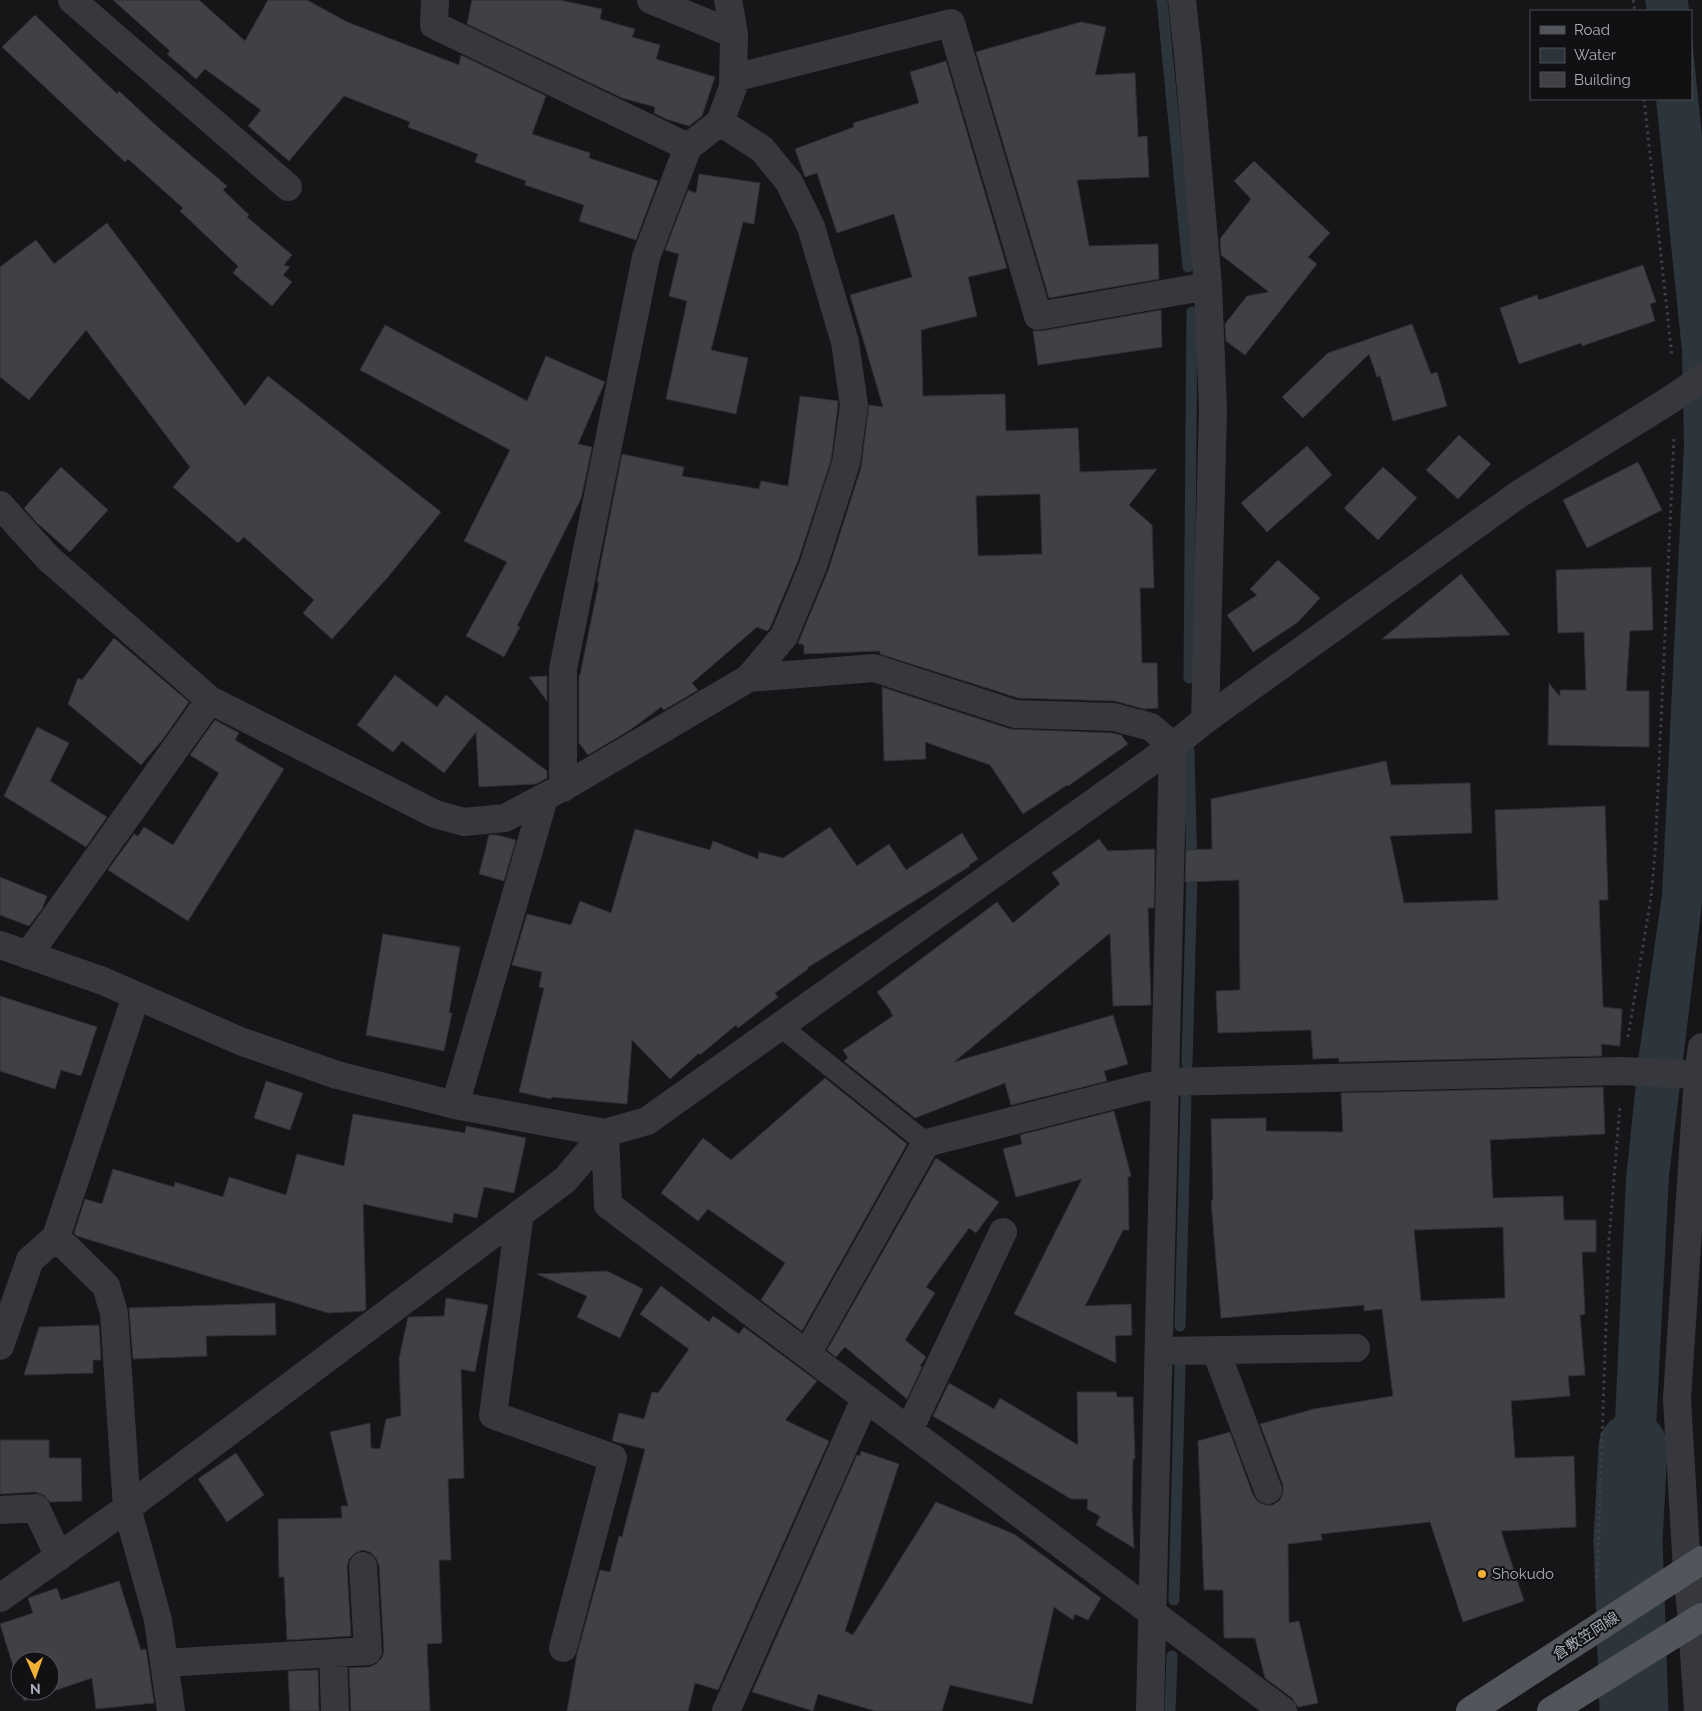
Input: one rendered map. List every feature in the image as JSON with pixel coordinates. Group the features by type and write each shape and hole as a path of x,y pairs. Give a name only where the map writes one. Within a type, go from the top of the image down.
{"main road":[{"name":"倉敷笠岡線","path":"1470,1711 1694,1565"},
{"path":"1551,1711 1697,1620"}],"street":[{"path":"72,0 288,187"},
{"path":"435,0 434,25 688,147"},
{"path":"651,0 734,34"},
{"path":"455,1105 553,793 563,669 646,256 688,147 720,122 733,87 734,34 728,0"},
{"path":"1182,0 1208,286 1213,409 1205,720"},
{"path":"734,78 951,23 1038,316 1208,286"},
{"path":"0,505 48,558 210,700 435,814 464,822 505,818 553,793 749,678 784,636 814,566 846,463 854,405 845,342 810,227 788,182 762,149 720,122"},
{"path":"0,945 103,981 240,1040 337,1075 455,1105 605,1133 647,1121 1173,746 1205,720 1519,494 1702,378"},
{"path":"749,678 874,668 1015,714 1114,717 1152,727 1173,746 1150,1711"},
{"path":"28,955 210,700"},
{"path":"0,1346 30,1260 56,1236 136,996"},
{"path":"1698,1711 1694,1565 1677,1399 1693,1075 1702,1047"},
{"path":"807,1354 926,1143 1165,1082 1628,1072 1693,1075"},
{"path":"0,1598 127,1508 565,1180 605,1133"},
{"path":"605,1133 608,1205 1284,1711"},
{"path":"520,1213 493,1415 613,1458 563,1648"},
{"path":"909,1430 1003,1232"},
{"path":"56,1236 106,1286 114,1313 127,1508 158,1620 171,1711"},
{"path":"1159,1352 1356,1348"},
{"path":"1216,1351 1268,1490"},
{"path":"726,1711 864,1398"},
{"path":"0,1510 36,1508 59,1557"},
{"path":"164,1663 368,1651 363,1566"},
{"path":"333,1653 335,1711"}],"lane":[{"path":"780,1026 926,1143"}],"path":[{"path":"1644,100 1672,364"},
{"path":"1597,1578 1609,1240 1655,853 1675,451 1674,432"}],"water":[{"path":"1645,0 1688,0 1689,10 1647,10"},
{"path":"1692,39 1702,136 1702,903 1669,1176 1651,1526 1609,1554 1626,1179 1639,1054 1662,895 1684,445 1682,351 1656,100 1692,100"}],"building":[{"path":"113,0 199,0 245,41 268,0 307,0 347,22 459,65 461,55 546,96 532,134 590,153 589,158 658,181 636,240 579,221 584,205 525,185 526,181 475,162 478,154 408,127 410,122 344,96 289,161 248,126 261,110 205,69 196,79 167,54 170,51"},
{"path":"472,0 560,0 602,9 600,19 635,29 632,37 660,45 656,59 715,77 702,116 689,126 666,119 654,113 655,107 622,98 467,24"},
{"path":"35,15 117,94 119,91 161,130 227,186 223,190 249,215 247,217 292,255 284,265 290,267 283,275 292,282 272,306 233,273 238,266 180,211 183,208 128,159 125,162 2,47"},
{"path":"1081,22 1106,27 1095,75 1135,73 1138,137 1147,136 1149,177 1077,180 1089,246 1158,244 1159,279 1049,298 976,52"},
{"path":"946,61 1007,268 968,277 977,316 921,330 923,396 1005,394 1006,431 1078,428 1080,472 1157,469 1129,505 1152,525 1154,588 1140,588 1142,663 1157,663 1158,708 1144,709 1115,701 1018,698 880,654 880,651 804,654 804,645 798,643 828,571 861,468 869,405 883,407 850,295 912,277 894,214 837,233 817,173 805,177 795,149 854,127 853,123 919,103 910,72","holes":["1040,494 1042,554 978,556 976,496"]},
{"path":"1254,161 1330,233 1308,257 1317,264 1245,355 1226,341 1225,324 1247,296 1269,292 1221,255 1220,239 1251,199 1234,181"},
{"path":"699,174 760,183 754,224 743,222 711,350 748,358 736,414 666,399 687,301 669,296 679,254 665,250 688,190 696,193"},
{"path":"107,223 245,406 268,376 441,512 388,577 332,639 303,613 314,600 244,537 238,543 173,487 190,467 86,330 29,400 0,377 0,267 36,240 54,264"},
{"path":"1643,265 1656,302 1650,304 1655,321 1582,346 1581,343 1519,364 1500,308 1537,295 1539,300"},
{"path":"1161,310 1162,347 1038,365 1033,331"},
{"path":"1412,324 1431,374 1437,372 1447,406 1393,421 1380,376 1377,377 1369,354 1303,418 1282,397 1328,353"},
{"path":"385,325 527,401 546,356 605,382 578,444 592,447 581,499 517,626 520,627 504,657 466,636 507,562 464,541 510,450 360,370"},
{"path":"800,396 838,401 831,460 798,561 770,628 767,631 757,627 692,683 698,690 664,710 661,707 630,730 588,755 579,743 579,675 599,582 597,582 622,454 684,467 682,476 759,489 761,481 788,486"},
{"path":"1459,435 1491,464 1458,499 1426,470"},
{"path":"1307,446 1332,475 1267,532 1241,503"},
{"path":"1638,462 1662,510 1587,548 1563,500"},
{"path":"61,467 108,510 70,552 36,522 24,508"},
{"path":"1383,467 1417,498 1378,540 1344,508"},
{"path":"1278,560 1320,598 1298,622 1253,652 1227,615 1257,595 1250,589"},
{"path":"1651,567 1653,630 1630,631 1626,691 1649,691 1649,747 1548,745 1549,683 1560,697 1560,690 1586,690 1584,632 1558,633 1556,570"},
{"path":"1461,574 1510,635 1382,639"},
{"path":"114,638 189,702 163,739 141,765 68,704 78,678 82,680"},
{"path":"395,675 437,707 446,695 547,771 547,778 536,784 479,787 476,732 444,773 402,741 393,752 357,725"},
{"path":"547,676 547,701 529,677"},
{"path":"882,687 1010,729 1112,733 1121,735 1128,744 1068,786 1023,814 990,765 925,742 926,759 884,761"},
{"path":"215,720 239,733 235,740 284,769 188,921 108,870 134,834 138,836 144,827 173,845 219,773 190,755"},
{"path":"37,727 69,743 50,781 107,817 86,847 4,796"},
{"path":"1386,761 1391,785 1470,783 1472,833 1390,836 1404,903 1498,900 1495,810 1605,806 1608,900 1599,900 1603,1007 1622,1009 1620,1046 1601,1044 1602,1056 1339,1062 1339,1058 1313,1059 1311,1030 1218,1033 1216,991 1240,990 1239,880 1185,882 1186,850 1212,849 1211,799"},
{"path":"830,827 857,866 889,844 906,870 962,833 978,859 970,866 807,968 775,993 778,997 738,1028 736,1025 700,1055 699,1053 670,1079 632,1040 627,1104 552,1097 551,1099 519,1092 544,988 539,987 542,972 512,965 527,914 571,925 580,901 611,913 635,829 710,850 713,841 758,859 759,852 783,858"},
{"path":"489,835 516,840 504,881 479,874"},
{"path":"1099,839 1108,851 1154,849 1155,851 1154,908 1148,908 1151,1005 1113,1006 1110,933 954,1062 1113,1015 1128,1064 1104,1071 1107,1081 1011,1105 1005,1083 915,1118 844,1061 848,1058 843,1050 893,1016 877,992 997,902 1013,923 1060,884 1052,873"},
{"path":"0,877 47,896 42,909 29,926 0,915"},
{"path":"383,934 460,947 449,1013 452,1013 444,1051 366,1035"},
{"path":"0,996 97,1027 81,1076 61,1070 55,1089 0,1071"},
{"path":"825,1078 907,1144 802,1331 761,1300 785,1263 708,1209 698,1221 661,1193 703,1138 731,1160"},
{"path":"266,1081 303,1093 290,1130 254,1118"},
{"path":"1603,1087 1605,1134 1490,1140 1493,1198 1563,1196 1564,1220 1596,1220 1596,1252 1582,1252 1585,1314 1580,1315 1585,1375 1568,1376 1570,1396 1511,1401 1515,1458 1574,1456 1576,1527 1501,1531 1524,1601 1463,1622 1430,1522 1321,1534 1322,1540 1288,1544 1289,1623 1299,1621 1318,1703 1298,1707 1292,1698 1265,1678 1255,1638 1224,1638 1223,1590 1204,1590 1198,1441 1230,1432 1253,1495 1258,1502 1273,1505 1280,1500 1283,1493 1283,1485 1260,1424 1314,1409 1393,1396 1382,1309 1364,1311 1364,1305 1221,1318 1211,1201 1213,1200 1211,1119 1266,1118 1266,1131 1343,1132 1341,1093","holes":["1503,1227 1505,1298 1421,1301 1414,1230"]},
{"path":"1114,1111 1131,1176 1128,1177 1129,1230 1123,1230 1085,1306 1131,1304 1132,1335 1115,1336 1116,1363 1014,1314 1082,1179 1016,1197 1003,1149 1022,1144 1020,1135"},
{"path":"353,1114 465,1133 466,1126 526,1138 514,1193 484,1187 477,1218 454,1213 452,1223 363,1204 366,1309 364,1311 328,1313 77,1236 74,1233 85,1199 102,1204 113,1169 174,1187 175,1182 223,1197 229,1177 286,1195 297,1154 344,1166"},
{"path":"936,1158 999,1202 976,1233 969,1228 926,1287 935,1293 905,1340 926,1357 920,1366 922,1367 907,1399 845,1347 836,1357 827,1350"},
{"path":"607,1271 643,1289 620,1338 577,1317 587,1296 537,1274"},
{"path":"661,1286 709,1322 713,1316 739,1334 744,1327 817,1381 785,1420 829,1441 718,1690 695,1683 688,1711 567,1711 577,1654 600,1570 610,1572 619,1536 622,1537 645,1449 612,1441 619,1413 644,1419 652,1392 658,1393 689,1349 640,1314"},
{"path":"446,1298 488,1305 475,1372 461,1369 464,1478 448,1479 451,1560 439,1560 442,1643 427,1644 430,1711 351,1711 349,1668 369,1667 376,1664 382,1658 384,1651 379,1565 376,1558 370,1552 363,1550 355,1553 349,1559 347,1567 351,1636 287,1640 284,1577 279,1577 278,1519 342,1518 341,1506 348,1506 330,1432 370,1423 371,1448 380,1449 386,1419 401,1416 399,1359 408,1317 444,1316"},
{"path":"275,1303 276,1335 206,1336 207,1356 133,1359 129,1308"},
{"path":"99,1325 101,1360 93,1360 93,1373 24,1375 39,1327"},
{"path":"949,1383 994,1409 1000,1398 1078,1445 1077,1392 1116,1392 1117,1397 1133,1397 1135,1459 1133,1459 1132,1508 1134,1548 1096,1525 1100,1516 1087,1509 1088,1499 1071,1499 933,1416"},
{"path":"0,1440 49,1440 49,1458 81,1458 82,1501 50,1502 44,1495 35,1492 0,1494"},
{"path":"861,1451 899,1464 845,1631 853,1635 936,1502 1014,1534 1101,1598 1088,1620 1075,1614 1073,1620 1054,1607 1032,1704 950,1685 942,1711 875,1711 818,1694 813,1711 752,1692 857,1455 860,1456"},
{"path":"236,1453 264,1495 227,1522 198,1479"},
{"path":"119,1581 141,1650 146,1649 154,1703 96,1709 92,1678 60,1689 60,1651 10,1651 10,1656 0,1624 33,1613 28,1598 57,1588 61,1600"},
{"path":"318,1670 319,1711 290,1711 288,1671"}],"waterway":[{"path":"1162,0 1188,267"},
{"path":"1189,678 1192,312"},
{"path":"1187,1064 1192,873 1189,750"},
{"path":"1180,1326 1186,1099"},
{"path":"1174,1600 1180,1367"},
{"path":"1633,1447 1628,1540 1634,1711"},
{"path":"1170,1711 1172,1656"}],"place":[{"name":"Shokudo","path":"1482,1574"}]}
